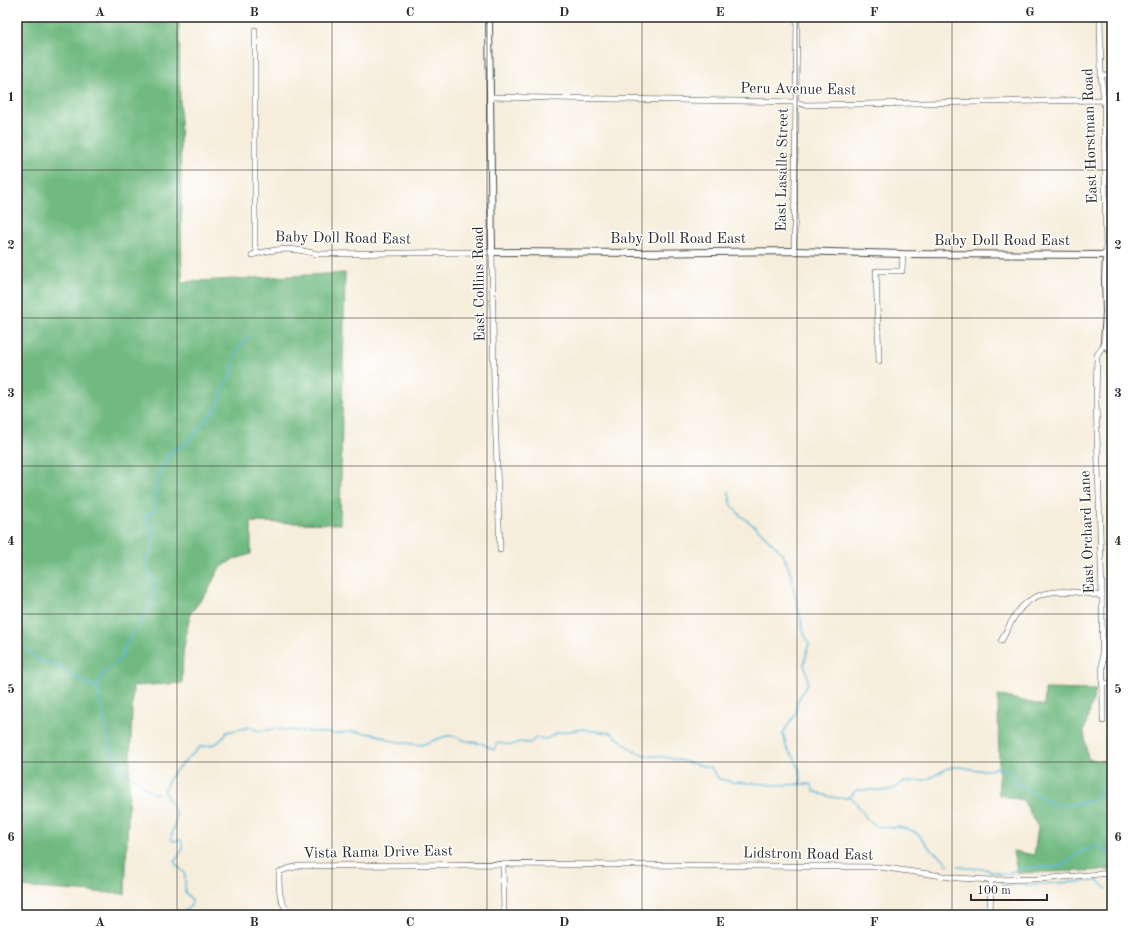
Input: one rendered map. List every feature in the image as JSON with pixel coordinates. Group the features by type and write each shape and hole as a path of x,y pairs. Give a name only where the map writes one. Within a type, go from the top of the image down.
{"street":[{"name":"East Collins Road","path":"489,17 494,385 500,550"},
{"name":"East Lasalle Street","path":"794,251 797,17"},
{"name":"East Horstman Road","path":"1100,17 1109,255"},
{"name":"Baby Doll Road East","path":"255,30 255,254 273,249 299,249 317,254 794,251 902,254 1109,255"},
{"path":"1101,75 1112,75"},
{"name":"Peru Avenue East","path":"491,97 796,102 805,105 1104,100"},
{"path":"879,361 876,271 902,271 902,254"},
{"path":"1109,255 1104,279 1106,312 1104,344 1112,352"},
{"name":"East Orchard Lane","path":"1103,721 1102,596 1096,400 1097,355 1104,344"},
{"path":"1001,642 1013,618 1020,608 1032,599 1047,593 1066,591 1102,596"},
{"path":"1102,683 1112,683"},
{"path":"503,864 504,915"},
{"name":"Lidstrom Road East","path":"503,864 879,867 957,878 991,880 1040,879 1112,873"},
{"name":"Vista Rama Drive East","path":"293,915 280,901 279,889 279,872 293,867 503,864"},
{"path":"990,915 991,880"},
{"path":"1025,915 1067,915"}],"green space":[{"path":"17,17 179,17 182,282 345,273 340,524 251,522 251,554 232,560 219,569 207,592 190,614 183,653 182,683 133,686 125,894 17,887"},
{"path":"1045,689 1096,690 1084,731 1088,759 1110,762 1112,736 1112,870 1017,873 1013,851 1034,855 1038,827 1023,800 999,795 998,695 1044,706"}],"waterway":[{"path":"157,793 152,793 116,763 110,747 97,688 102,674 121,658 126,642 139,625 154,594 153,578 147,571 146,558 152,552 153,527 146,520 146,515 155,511 155,494 160,472 171,451 186,444 216,408 225,384 232,371 237,350 243,342 250,337"},
{"path":"17,417 21,437 17,445"},
{"path":"729,491 730,500 733,507 782,553 789,568 804,633 809,643 804,664 808,683 797,702 796,713 783,733 787,749 794,757 800,771 801,780 799,785"},
{"path":"17,642 37,659 57,665 83,682 97,688"},
{"path":"179,915 191,906 192,900 185,892 185,873 176,865 175,861 182,850 182,844 181,840 173,841 171,838 176,815 171,802 167,799 167,794 164,792 166,785 169,778 200,747 209,746 219,742 227,732 250,727 259,731 275,729 338,734 359,732 378,735 392,741 421,745 446,736 454,736 463,740 483,744 494,750 497,743 512,745 519,742 530,743 536,738 546,739 557,733 583,729 611,733 634,751 645,755 665,757 711,768 719,779 733,782 777,785 811,784 814,791 826,796 837,798 846,798 857,790 893,789 903,782 925,780 945,769 954,767 978,770 988,770 998,767 1010,773 1015,783 1056,805 1062,806 1094,801 1102,789 1107,789 1112,783"},
{"path":"850,797 855,801 866,818 878,827 898,827 911,830 919,835 932,851 944,859 946,864 949,865"},
{"path":"958,866 985,869 1001,874 1008,874 1016,870 1030,867 1057,867 1069,861 1077,853 1096,846 1112,853"},
{"path":"1002,882 1003,886 1098,881 1107,889"}]}
